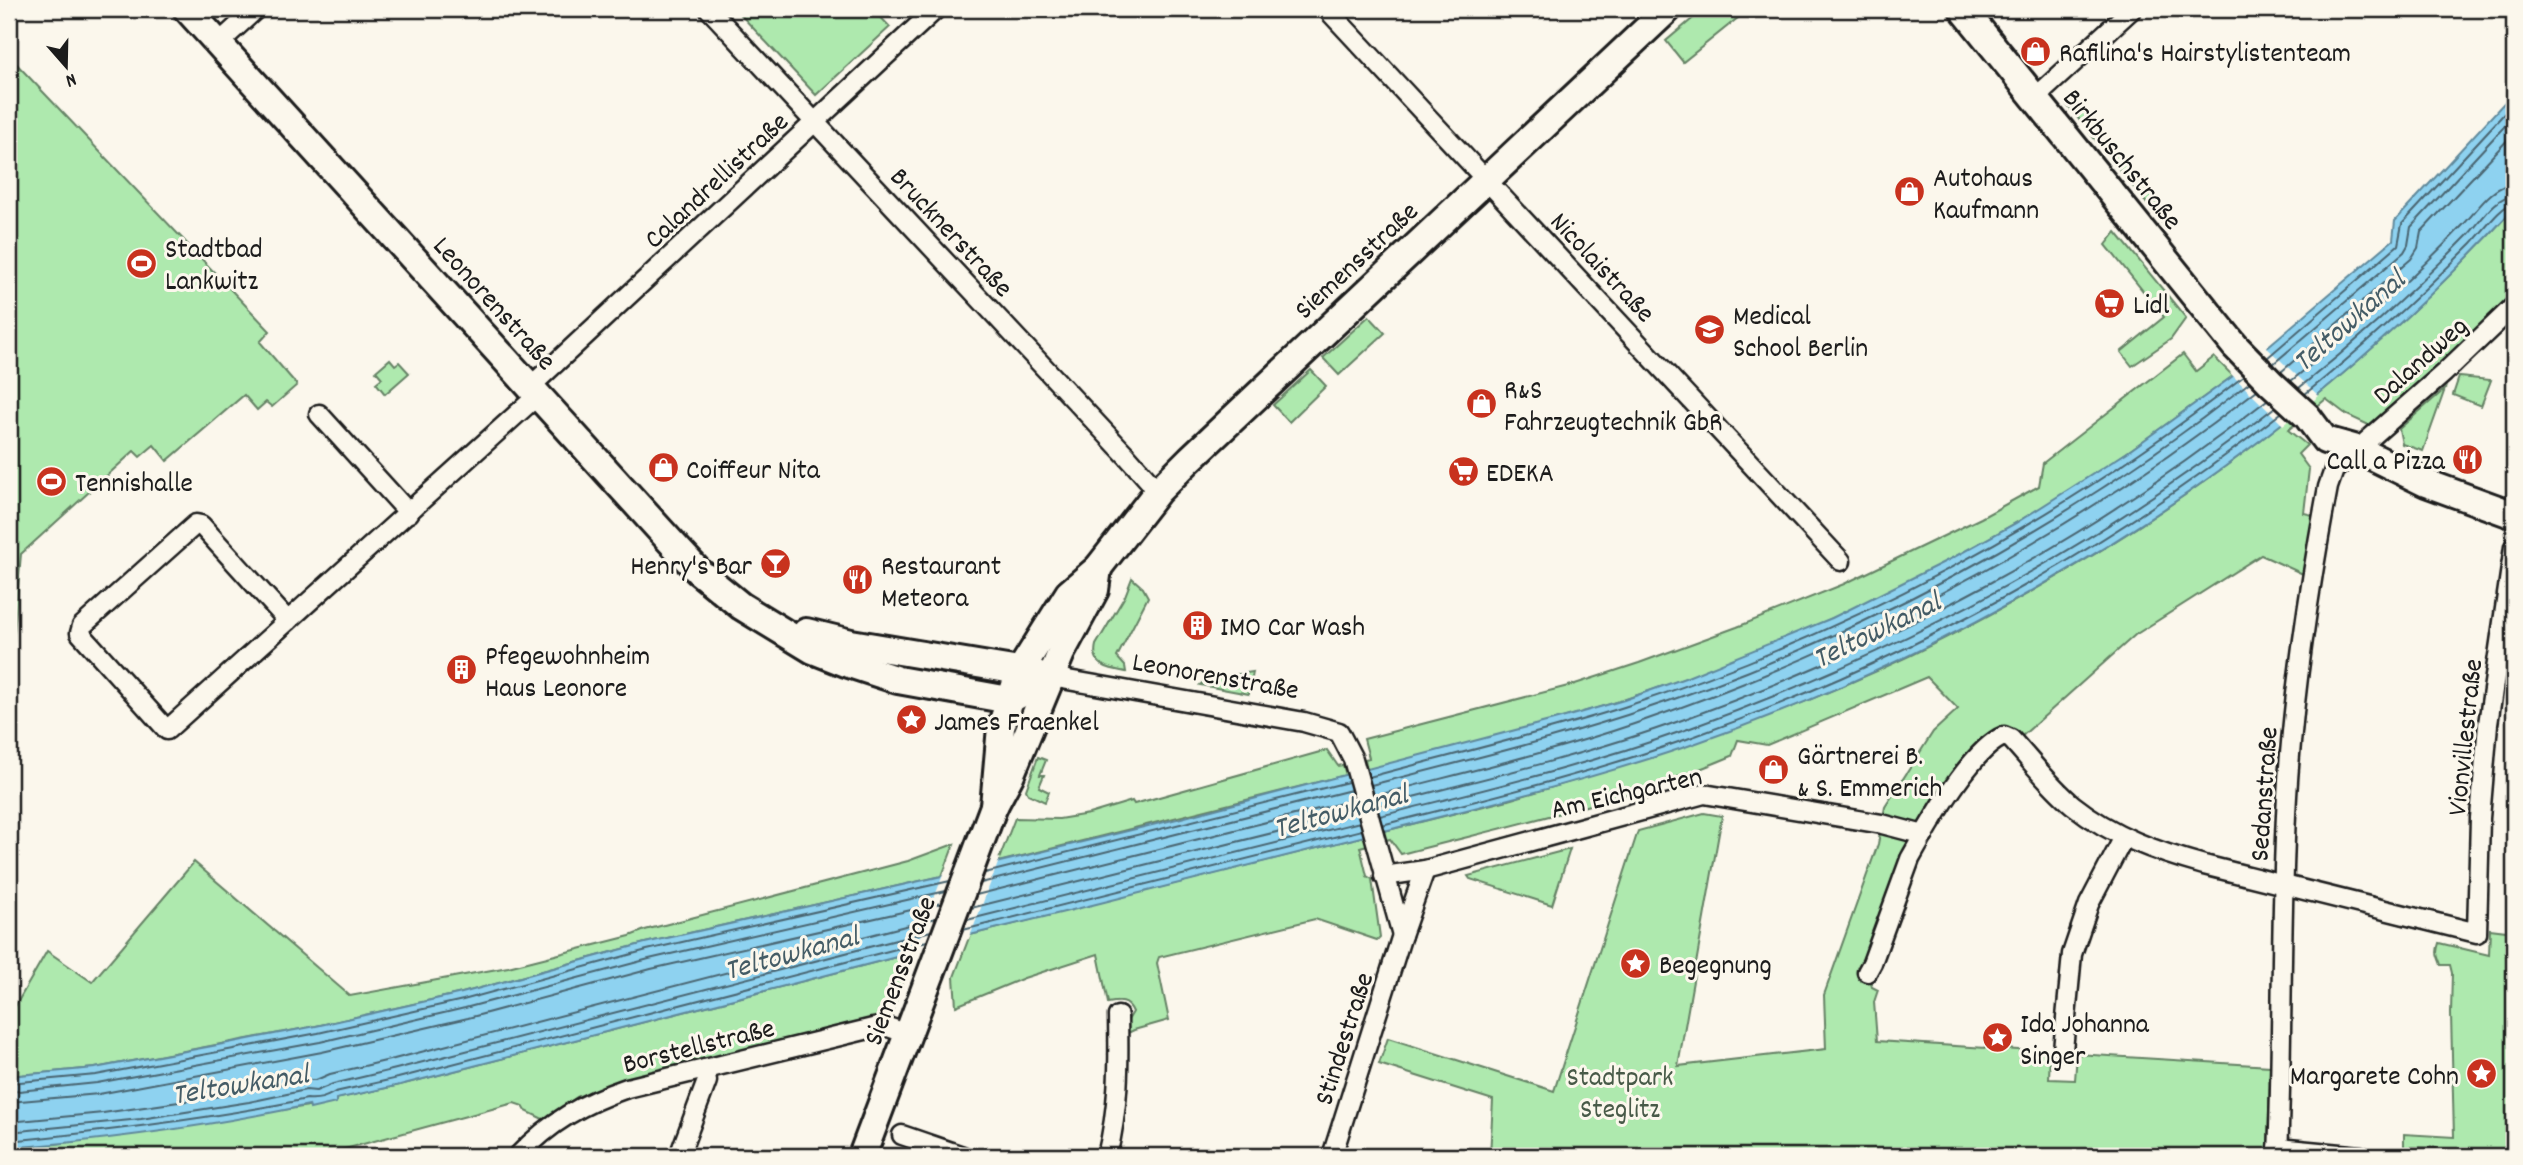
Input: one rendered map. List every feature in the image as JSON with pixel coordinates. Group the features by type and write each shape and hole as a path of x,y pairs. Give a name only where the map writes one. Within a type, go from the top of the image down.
{"main road":[{"name":"Leonorenstraße","path":"187,9 698,571 741,606 813,650 878,674 1009,700"},
{"name":"Siemensstraße","path":"990,816 1001,727 1009,700 1020,671 1069,593 1098,568 1158,491 1234,416 1668,9"},
{"name":"Birkbuschstraße","path":"1963,9 2235,346 2307,416 2340,430 2357,449"},
{"path":"2357,449 2426,483 2514,515"},
{"name":"Siemensstraße","path":"862,1156 990,816 1010,776 1051,677 1095,590 1098,568"},
{"name":"Leonorenstraße","path":"771,622 851,643 1051,677"},
{"path":"1009,700 1051,677"}],"street":[{"path":"219,43 256,9"},
{"name":"Brucknerstraße","path":"709,9 1158,491"},
{"name":"Calandrellistraße","path":"288,621 201,525 196,524 82,626 80,633 167,730 408,513 936,9"},
{"name":"Nicolaistraße","path":"1327,9 1841,561"},
{"path":"2035,98 2132,9"},
{"name":"Dalandweg","path":"2357,449 2444,373 2514,306"},
{"path":"319,414 408,513"},
{"name":"Sedanstraße","path":"2278,1152 2283,885 2297,677 2314,561 2332,475 2357,449"},
{"name":"Vionvillestraße","path":"2283,885 2477,933 2480,818 2488,724 2514,547"},
{"name":"Leonorenstraße","path":"1051,677 1327,727 1339,732 1353,759 1384,876"},
{"path":"1867,971 1910,859 1974,760 1994,740 2004,736 2011,739 2073,804 2124,837 2174,856 2283,885"},
{"name":"Am Eichgarten","path":"1425,870 1704,794 1882,824 1924,835"},
{"path":"2063,1051 2072,954 2089,904 2124,837"},
{"path":"1402,935 1384,876 1425,870"},
{"name":"Stindestraße","path":"1332,1156 1425,870"},
{"path":"1107,1156 1118,1091 1118,1016"},
{"name":"Borstellstraße","path":"518,1156 547,1128 578,1107 627,1088 873,1028 885,1026 908,1034"},
{"path":"679,1156 708,1081 705,1069"},
{"path":"902,1135 963,1156"},
{"path":"2278,1152 2361,1156"}],"green space":[{"path":"741,9 873,9 890,27 816,95 738,12"},
{"path":"1704,9 1749,9 1683,62 1666,41"},
{"path":"9,56 270,331 260,342 297,385 272,407 266,402 257,410 244,395 167,461 154,445 140,457 134,451 21,554 9,691"},
{"path":"2072,97 2172,220 2165,226 2090,133 2092,131 2085,122 2082,123 2067,105"},
{"name":"Stadtpark Steglitz","path":"2514,208 2514,298 2373,427 2347,415 2326,399 2288,430 2307,445 2298,454 2309,469 2304,513 2313,515 2303,574 2261,555 2135,635 2021,737 2006,728 2000,728 1987,736 1969,754 1864,963 1857,970 1860,978 1870,979 1872,987 1878,990 1874,1002 1877,1041 2050,1052 2049,1079 2075,1080 2077,1054 2270,1066 2268,1156 1490,1156 1493,1100 1379,1064 1388,1038 1554,1091 1638,831 1704,813 1722,816 1678,1066 1826,1049 1824,995 1878,844 1885,807 1933,732 1958,709 1927,677 1767,745 1738,740 1732,756 1610,799 1401,854 1390,839 1360,847 1367,876 1372,879 1380,937 1377,940 1315,919 1159,957 1157,963 1169,1020 1124,1035 1133,1012 1129,1005 1123,1002 1108,1003 1098,954 1024,978 956,1006 954,977 970,935 1508,800 1662,753 1813,698 1911,655 1995,612 2077,565 2156,514 2234,460 2309,402 2381,341 2449,276"},
{"path":"2116,232 2186,318 2171,339 2132,366 2121,352 2164,317 2106,245"},
{"path":"1369,316 1385,333 1339,375 1323,358"},
{"path":"2183,354 2196,371 2214,357 2233,376 2077,486 1913,579 1799,633 1623,700 1367,770 1365,759 1369,758 1364,739 1572,685 1639,663 1844,584 1981,518 2039,486 2043,463"},
{"path":"390,359 395,365 399,362 409,373 385,394 376,383 382,378 376,371"},
{"path":"1311,370 1326,386 1289,422 1273,405"},
{"path":"2459,377 2491,380 2481,406 2453,395"},
{"path":"2445,389 2423,451 2402,444 2399,429"},
{"path":"1132,578 1148,597 1117,657 1125,666 1126,672 1103,665 1096,658 1095,652 1096,645 1125,596"},
{"path":"1253,672 1249,694 1200,685 1207,679"},
{"path":"1327,750 1338,766 1343,765 1346,775 998,862 1015,818 1059,819 1089,814"},
{"path":"1038,757 1046,760 1039,787 1049,792 1045,802 1028,794 1026,790"},
{"path":"954,844 942,876 645,943 462,993 316,1026 95,1068 9,1076 9,1017 47,951 92,982 194,862 350,996 508,967 908,861"},
{"path":"1570,849 1552,905 1470,879 1468,876"},
{"path":"2490,929 2514,932 2514,1156 2435,1156 2436,1148 2404,1147 2404,1134 2454,1137 2452,973 2450,965 2441,965 2437,950 2439,943 2489,955"},
{"path":"912,953 891,1015 621,1080 577,1097 545,1120 514,1103 319,1156 9,1156 9,1148 56,1144 336,1102 335,1099 400,1085"}],"water":[{"name":"Teltowkanal","path":"2514,92 2514,208 2428,297 2335,380 2238,457 2135,528 2028,593 1917,651 1804,702 1688,746 1611,771 1225,872 970,935 912,953 400,1085 336,1099 336,1103 310,1109 309,1105 160,1131 9,1148 9,1076 95,1068 316,1026 462,993 645,943 942,876 1181,818 1624,700 1832,618 2016,523 2129,451 2233,376 2393,240 2395,221"}],"pier":[{"path":"2265,346 2319,396 2283,425 2230,373"},
{"path":"1000,858 969,939 912,957 944,872"}],"place":[{"name":"Rafilina's Hairstylistenteam","path":"2036,51"},
{"name":"Autohaus Kaufmann","path":"1910,192"},
{"name":"Stadtbad Lankwitz","path":"142,263"},
{"name":"Lidl","path":"2110,303"},
{"name":"Medical School Berlin","path":"1710,330"},
{"name":"R&S Fahrzeugtechnik GbR","path":"1481,404"},
{"name":"Call a Pizza","path":"2468,459"},
{"name":"Coiffeur Nita","path":"663,468"},
{"name":"EDEKA","path":"1463,471"},
{"name":"Tennishalle","path":"52,481"},
{"name":"Henry's Bar","path":"775,564"},
{"name":"Restaurant Meteora","path":"858,580"},
{"name":"IMO Car Wash","path":"1197,625"},
{"name":"Pfegewohnheim Haus Leonore","path":"462,670"},
{"name":"James Fraenkel","path":"911,720"},
{"name":"Gärtnerei B. & S. Emmerich","path":"1774,770"},
{"name":"Begegnung","path":"1636,963"},
{"name":"Ida Johanna Singer","path":"1997,1038"},
{"name":"Margarete Cohn","path":"2482,1074"}]}
